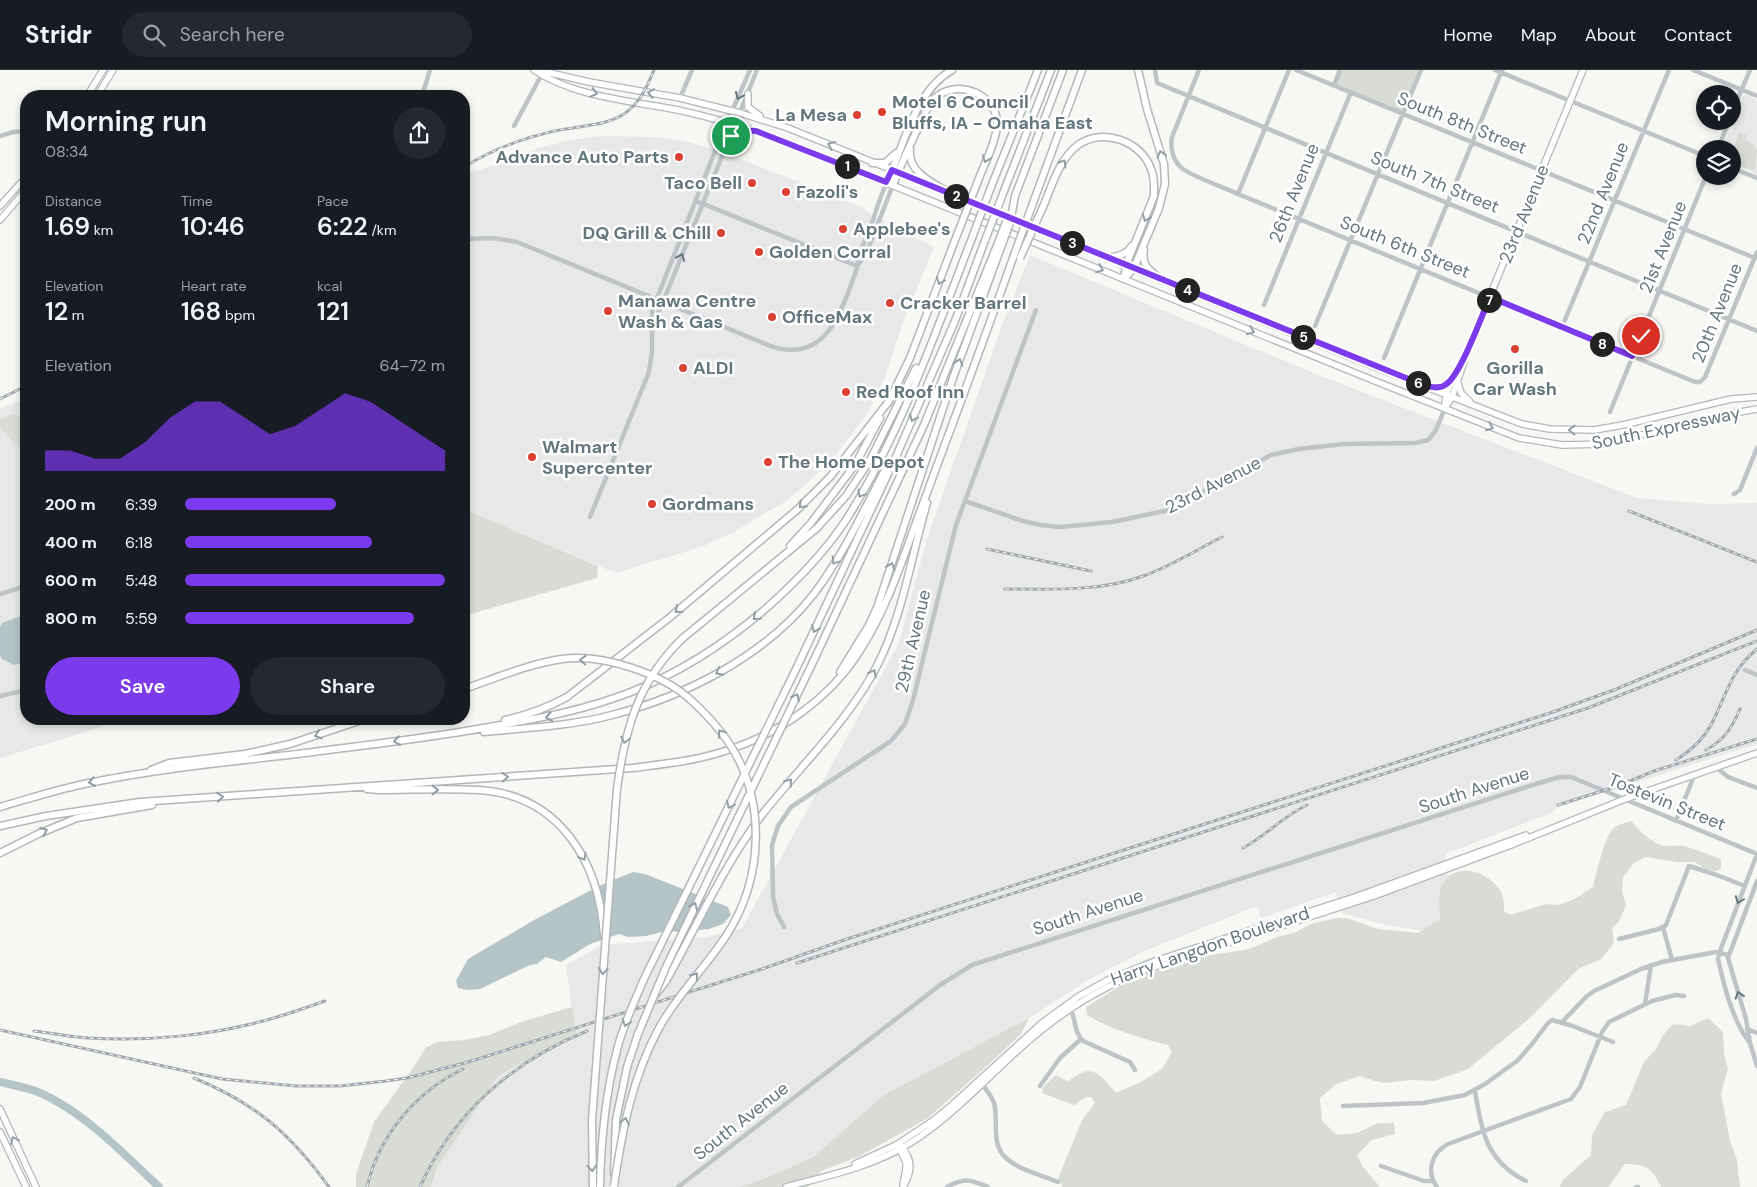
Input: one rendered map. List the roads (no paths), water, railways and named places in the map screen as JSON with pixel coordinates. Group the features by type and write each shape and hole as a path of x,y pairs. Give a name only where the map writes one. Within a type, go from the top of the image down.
{"highway":[{"path":"893,185 895,172 928,91 937,80 952,70"},
{"path":"0,807 83,784 140,774 475,730 560,715 634,691 668,675 704,654 742,628 779,597 821,553 845,522 876,468 914,384 1038,70"},
{"path":"600,1187 604,1117 617,1050 628,1015 797,667 895,459 955,321 1051,70"},
{"path":"830,687 857,646 878,605 1015,196 1063,70"},
{"path":"1017,256 1033,203 1082,70"},
{"path":"1124,279 1134,268 1164,193 1164,164 1147,109 1138,70"},
{"path":"776,562 811,523 855,465 910,358 997,128 992,107 980,95 974,92 959,89 946,91 930,104 907,141 888,161 880,164 872,163"},
{"path":"0,826 46,816 140,802 632,768 695,759 724,752 754,740 785,724 804,710 850,666 861,649 881,613 1005,280 1066,156 1079,145 1091,139 1105,136 1117,138 1136,148 1148,163 1154,178 1154,196 1126,265 1124,279"},
{"path":"907,141 909,154 917,171 954,195"},
{"path":"1108,258 1126,253 1131,249 1140,234"},
{"path":"1148,234 1144,251 1144,262 1150,272 1162,280"},
{"path":"614,1187 614,1146 621,1094 638,1034 652,998 924,425 998,249"},
{"path":"593,1187 592,1120 617,788 627,730 648,683 672,649 817,528 846,496 870,460 910,382 945,306"},
{"path":"475,730 497,722 526,716 567,697 669,618 774,530 830,477 889,401"},
{"path":"652,998 666,981 718,883 761,816 836,729 878,664 893,629 942,452"},
{"path":"446,734 562,724 611,715 687,688 720,672 761,647 813,595 840,553 885,470 895,459"},
{"path":"470,686 539,664 564,659 582,659 623,666 657,677 688,697 713,723 736,756 752,796 756,818 756,850 744,903 726,936 672,1008 652,1041 635,1084 628,1109 614,1187"},
{"path":"140,774 169,763 245,754 290,744 347,725"},
{"path":"351,787 379,790 479,790 492,792 525,802 553,819 574,842 590,871 601,908 605,947"},
{"path":"0,853 38,834 78,818 172,801"}],"main road":[{"path":"91,90 103,70"},
{"path":"101,90 113,70"},
{"name":"South Expressway","path":"534,70 680,98 768,121 820,140 872,163 1478,407 1536,427 1582,430 1623,425 1731,399 1757,397"},
{"name":"23rd Avenue","path":"1444,408 1455,374 1464,358 1490,297 1583,70"},
{"name":"South Expressway","path":"550,74 568,86 609,97 727,122 756,131 1519,438 1577,446 1619,441 1757,409"},
{"path":"748,94 750,110 768,121"},
{"path":"728,140 739,130 756,131"},
{"path":"0,206 20,183"},
{"path":"0,220 20,197"},
{"name":"23rd Avenue","path":"1449,395 1458,381 1464,358"},
{"path":"1426,386 1444,386 1455,374"},
{"path":"1458,381 1463,396 1478,407"},
{"name":"Harry Langdon Boulevard","path":"786,1187 869,1163 890,1154 943,1113 1069,1006 1105,987 1140,972 1299,922 1382,893 1511,845 1625,799 1757,753"},
{"name":"Harry Langdon Boulevard","path":"843,1171 912,1142 943,1119 980,1082"},
{"path":"0,1109 36,1187"},
{"path":"0,1132 26,1187"},
{"path":"906,1157 908,1147 912,1142"},
{"path":"900,1147 910,1168 902,1187"},
{"path":"890,1154 906,1157"}],"street":[{"path":"424,90 430,70"},
{"path":"680,98 692,70"},
{"path":"590,517 649,372 652,311 727,122 750,70"},
{"path":"652,325 757,70"},
{"name":"South 7th Street","path":"1155,70 1157,83 1757,331"},
{"path":"1188,96 1199,70"},
{"path":"1238,194 1289,70"},
{"name":"South 8th Street","path":"1296,70 1756,258"},
{"path":"1334,85 1340,70"},
{"path":"1315,326 1421,70"},
{"path":"1495,70 1696,152"},
{"name":"22nd Avenue","path":"1562,327 1669,70"},
{"path":"1693,70 1757,96"},
{"path":"1742,90 1750,70"},
{"path":"1384,358 1501,71"},
{"path":"514,126 542,73"},
{"name":"26th Avenue","path":"1264,305 1351,92"},
{"name":"South 6th Street","path":"1188,96 1171,143 1174,158 1182,168 1238,194 1695,382 1700,382"},
{"path":"0,136 20,131"},
{"path":"470,240 493,238 511,240 777,348 790,350 807,348 823,338 832,327 857,266 859,255 886,182 895,172"},
{"path":"1741,172 1757,178"},
{"path":"857,266 866,254 893,185"},
{"name":"21st Avenue","path":"1610,412 1702,185"},
{"path":"696,201 857,266"},
{"name":"20th Avenue","path":"1700,382 1705,377 1757,252"},
{"name":"29th Avenue","path":"784,927 777,914 773,897 772,844 778,826 791,807 891,740 905,724 914,700 956,525 1036,310"},
{"name":"23rd Avenue","path":"965,501 1023,521 1042,525 1060,527 1112,522 1169,510 1271,455 1299,449 1328,446 1415,443 1428,440 1436,430 1444,408"},
{"path":"1734,494 1740,490 1757,448"},
{"path":"0,594 20,588"},
{"path":"1745,670 1757,675"},
{"path":"0,696 20,691"},
{"path":"1717,768 1725,775 1757,788"},
{"name":"Tostevin Street","path":"1566,776 1757,854"},
{"name":"South Avenue","path":"678,1187 940,985 972,965 1542,782 1566,776"},
{"path":"1676,821 1694,776"},
{"path":"1750,1043 1739,1027 1720,966 1720,953 1757,854"},
{"path":"1619,939 1663,927 1669,920 1689,866 1745,886"},
{"path":"1757,881 1728,955 1757,1066"},
{"path":"1663,927 1672,960"},
{"path":"1562,1022 1594,991 1651,965 1716,952 1728,955"},
{"path":"1645,1004 1651,965"},
{"path":"1437,1187 1431,1176 1434,1156 1440,1149 1482,1131 1571,1099 1580,1087 1600,1037 1609,1022 1645,1004 1676,995 1684,996"},
{"path":"1069,1006 1076,1021 1078,1036 1081,1039 1130,1062 1135,1070"},
{"path":"1343,1106 1431,1102 1458,1097 1475,1091 1517,1061 1548,1023 1555,1020 1613,1042"},
{"path":"1739,1027 1757,1033"},
{"path":"1040,1086 1060,1058 1081,1039"},
{"path":"980,1082 995,1105 996,1136 1001,1152 1011,1162 1058,1182"},
{"path":"1475,1091 1482,1131 1496,1159 1509,1172 1526,1182"},
{"path":"1381,1166 1424,1181 1433,1181"},
{"path":"947,1187 958,1181 967,1180 988,1187"}],"waterway":[{"path":"0,1082 38,1092 71,1110 117,1147 159,1187"}],"railway":[{"path":"470,163 528,138 559,130 598,124 624,114 639,100 654,70"},
{"path":"0,399 20,389"},
{"path":"1629,511 1757,562"},
{"path":"1005,589 1075,589 1127,581 1163,568 1222,537"},
{"path":"987,549 1091,571"},
{"path":"0,1030 222,1079 296,1086 340,1086 407,1078 465,1063 765,968 844,940 1553,712 1614,690 1757,630"},
{"path":"797,963 1588,708 1757,641"},
{"path":"1676,760 1693,748 1706,733 1735,674 1757,649"},
{"path":"1706,750 1727,733 1740,709"},
{"path":"1558,805 1618,786 1654,771 1757,739"},
{"path":"1243,848 1307,805"},
{"path":"34,1031 111,1039 182,1036 252,1024 325,1001"},
{"path":"420,1187 434,1160 450,1136 488,1092 534,1058 560,1043 587,1031"},
{"path":"367,1187 380,1150 402,1117 430,1090 463,1069"},
{"path":"194,1078 235,1098 270,1122 300,1151 329,1187"}],"place":[{"name":"Motel 6 Council Bluffs, IA - Omaha East","path":"882,112"},
{"name":"La Mesa","path":"857,115"},
{"name":"Advance Auto Parts","path":"679,157"},
{"name":"Taco Bell","path":"752,183"},
{"name":"Fazoli's","path":"786,192"},
{"name":"Applebee's","path":"843,229"},
{"name":"DQ Grill & Chill","path":"721,233"},
{"name":"Golden Corral","path":"759,252"},
{"name":"Cracker Barrel","path":"890,303"},
{"name":"Manawa Centre Wash & Gas","path":"608,311"},
{"name":"OfficeMax","path":"772,317"},
{"name":"Gorilla Car Wash","path":"1515,349"},
{"name":"ALDI","path":"683,368"},
{"name":"Red Roof Inn","path":"846,392"},
{"name":"Walmart Supercenter","path":"532,457"},
{"name":"The Home Depot","path":"768,462"},
{"name":"Gordmans","path":"652,504"}]}
